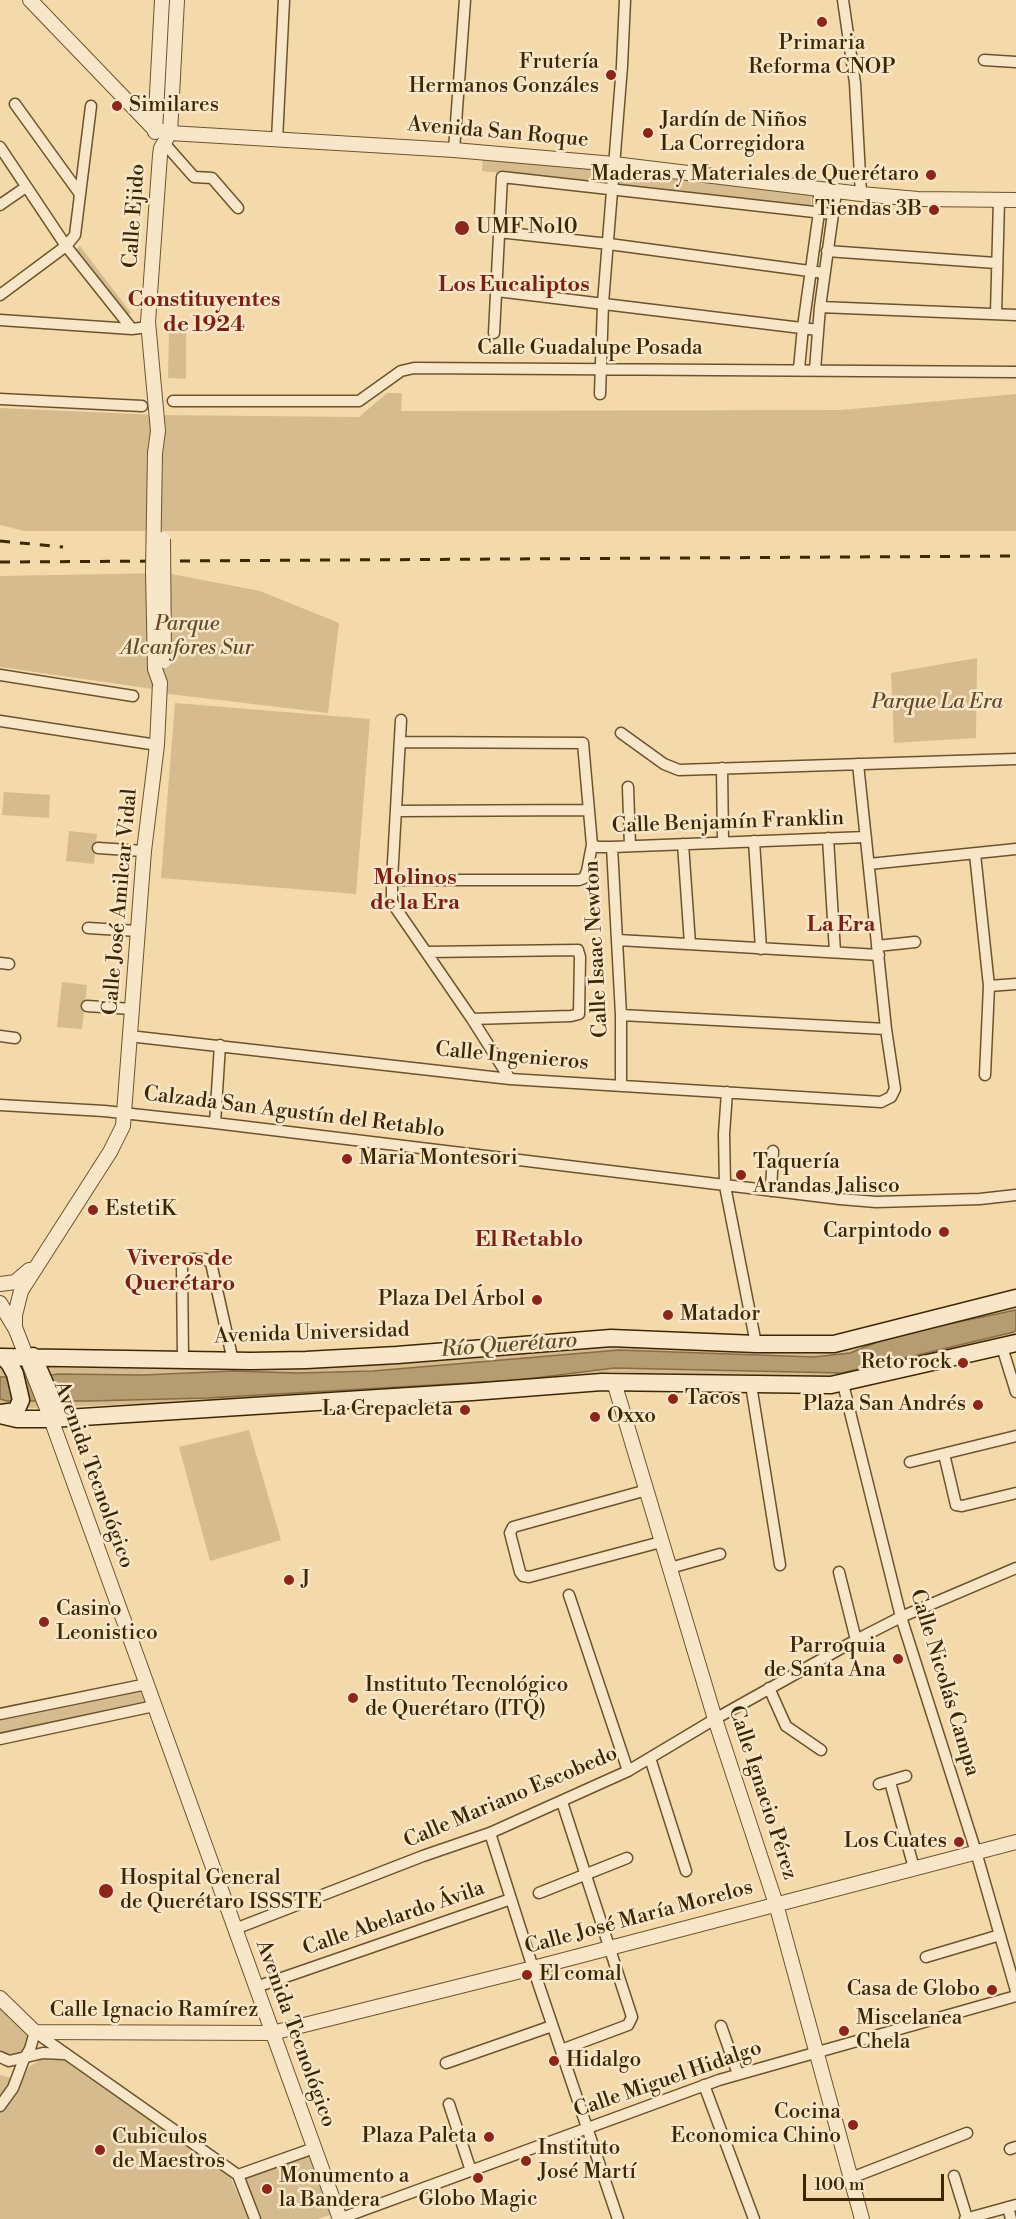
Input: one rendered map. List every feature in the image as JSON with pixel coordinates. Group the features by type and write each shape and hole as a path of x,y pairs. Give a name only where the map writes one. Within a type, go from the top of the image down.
{"main road":[{"name":"Avenida Universidad","path":"2,1357 32,1361 233,1361 363,1357 611,1338 756,1344 834,1344 1016,1298"},
{"path":"5,1413 17,1419 53,1412 614,1382 843,1384 1009,1345"},
{"path":"2,1357 9,1363 15,1374 21,1396 20,1404 5,1413"},
{"path":"32,1361 53,1412"}],"street":[{"path":"30,0 154,129"},
{"path":"154,129 162,0"},
{"name":"Calle Ejido","path":"160,689 164,668 162,453 148,327 177,0"},
{"path":"277,140 284,0"},
{"path":"454,150 465,0"},
{"path":"600,394 603,303 625,0"},
{"path":"843,0 855,83 861,195"},
{"path":"984,60 1016,62"},
{"path":"15,104 80,194"},
{"path":"0,295 66,246 75,235 92,106"},
{"name":"Avenida San Roque","path":"154,129 165,141 277,140 454,150 614,164 861,195 918,199 1016,200"},
{"path":"165,141 194,177 212,178 238,208"},
{"path":"0,147 66,246 132,329"},
{"path":"494,333 502,177 832,214"},
{"path":"0,205 26,187"},
{"path":"799,369 819,212 819,189"},
{"path":"815,370 824,273 836,192"},
{"path":"996,314 999,200"},
{"path":"499,232 609,244 824,273"},
{"path":"827,251 996,263"},
{"path":"497,291 818,330"},
{"path":"820,307 1016,315"},
{"path":"0,320 132,329 148,327"},
{"name":"Calle Guadalupe Posada","path":"173,401 359,401 401,371 414,368 1016,372"},
{"path":"0,399 142,406"},
{"path":"0,675 133,696"},
{"name":"Calle José Amilcar Vidal","path":"15,1330 18,1299 32,1269 110,1152 123,1126 144,852 157,745 160,689"},
{"path":"401,720 392,901 510,1079"},
{"path":"0,721 157,745"},
{"path":"621,733 670,768 679,770 1016,759"},
{"path":"392,880 579,880 584,878 587,871 592,845 583,743 400,742"},
{"path":"621,1015 886,1029 858,764"},
{"path":"722,768 723,842"},
{"path":"628,787 630,846"},
{"path":"397,811 588,810"},
{"name":"Calle Benjamín Franklin","path":"592,845 612,847 866,837"},
{"path":"828,838 836,952"},
{"path":"754,841 761,949"},
{"path":"683,844 690,944"},
{"name":"Calle Isaac Newton","path":"612,847 621,1015 621,1085"},
{"path":"98,848 144,852"},
{"path":"869,864 1016,849"},
{"path":"975,854 989,986 985,1075"},
{"path":"88,928 138,931"},
{"path":"618,940 836,952 878,950 915,942"},
{"path":"426,952 578,950 579,1014 472,1019"},
{"path":"989,986 1016,984"},
{"path":"87,1006 132,1009"},
{"name":"Calle Ingenieros","path":"129,1036 510,1079 881,1102 891,1097 895,1089 886,1029"},
{"path":"0,1036 15,1038"},
{"path":"215,1123 220,1046"},
{"path":"727,1092 724,1134 725,1186 756,1344"},
{"name":"Calzada San Agustín del Retablo","path":"0,1105 123,1113 215,1123 666,1176 725,1186 876,1202 980,1199 1016,1195"},
{"path":"771,1191 773,1151"},
{"path":"183,1360 182,1265 189,1259 205,1259 211,1263 233,1361"},
{"path":"0,1284 15,1282 32,1269"},
{"name":"Calle José Amilcar Vidal","path":"32,1269 25,1293 23,1321 32,1361"},
{"path":"0,1303 32,1361"},
{"path":"1009,1345 1016,1392"},
{"name":"Calle Ignacio Pérez","path":"614,1382 715,1719 776,1904 862,2219"},
{"path":"751,1384 780,1565"},
{"name":"Calle Nicolás Campa","path":"843,1384 901,1617 976,1852 1016,1991"},
{"name":"Avenida Tecnológico","path":"53,1412 154,1706 340,2219"},
{"path":"910,1462 1016,1436"},
{"path":"944,1454 956,1504 962,1506 1016,1493"},
{"path":"647,1490 513,1527 510,1533 520,1572 523,1576 529,1577 662,1542"},
{"path":"670,1568 720,1554"},
{"name":"Calle Mariano Escobedo","path":"235,1929 423,1856 489,1833 562,1802 628,1771 856,1640 901,1617 1016,1568"},
{"path":"839,1572 856,1640"},
{"path":"569,1594 628,1771"},
{"path":"0,1714 147,1684"},
{"path":"769,1688 786,1726 821,1750"},
{"path":"0,1739 154,1706"},
{"path":"650,1758 686,1871"},
{"path":"906,1776 885,1783 914,1868"},
{"path":"561,2050 628,2025 632,2017 562,1802"},
{"path":"489,1833 618,2219"},
{"name":"Calle José María Morelos","path":"273,2033 1016,1842"},
{"path":"540,1893 627,1858"},
{"name":"Calle Abelardo Ávila","path":"256,1987 511,1899"},
{"path":"926,1957 1000,1935"},
{"name":"Calle Miguel Hidalgo","path":"340,2219 704,2085 1016,1996"},
{"path":"0,1998 34,2032 238,2175 255,2219"},
{"path":"446,2063 552,2026"},
{"path":"721,2026 738,2074"},
{"path":"0,2106 13,2088 30,2049 34,2032"},
{"name":"Calle Ignacio Ramírez","path":"34,2032 273,2033"},
{"path":"0,2057 9,2061 43,2053 65,2055"},
{"path":"704,2085 754,2219"},
{"path":"449,2104 471,2170"},
{"path":"851,2178 967,2133"},
{"path":"238,2175 314,2148"},
{"path":"954,2176 966,2219 1012,2206 1011,2219"}],"green space":[{"path":"483,156 604,166 602,183 482,171"},
{"path":"615,166 812,192 811,209 612,184"},
{"path":"80,246 131,313 125,318 73,252"},
{"path":"169,331 186,331 186,379 168,378"},
{"path":"387,393 402,393 401,411 841,410 1016,394 1016,531 25,531 0,525 0,408 157,415 359,417"},
{"name":"Parque Alcanfores Sur","path":"166,573 260,591 339,623 328,713 169,694 160,690 0,667 0,576"},
{"name":"Parque La Era","path":"977,658 976,738 894,743 891,673"},
{"path":"175,703 370,719 356,894 161,878"},
{"path":"4,792 50,795 49,818 2,815"},
{"path":"69,831 97,834 94,864 66,861"},
{"path":"62,982 87,985 82,1029 57,1027"},
{"path":"1016,1305 1016,1335 833,1380 610,1372 565,1379 254,1400 0,1409 0,1365 15,1369 133,1366 306,1367 465,1358 625,1344 752,1350"},
{"path":"249,1430 281,1540 210,1561 179,1447"},
{"path":"145,1688 149,1703 0,1736 0,1720"},
{"path":"0,1998 35,2032 24,2059 0,2057"},
{"path":"62,2059 230,2176 248,2219 0,2219 0,2075 22,2081 29,2067 40,2060"},
{"path":"311,2153 333,2214 318,2219 258,2219 242,2178"}],"shaded area":[{"path":"1016,1310 1016,1330 1014,1332 842,1373 614,1368 519,1380 208,1398 90,1401 7,1401 0,1399 0,1377 233,1371 298,1373 373,1371 619,1350 814,1357 850,1353 885,1339 919,1330"}],"railway":[{"path":"0,541 63,547"},
{"path":"0,562 1016,556"}],"place":[{"name":"Primaria Reforma CNOP","path":"822,22"},
{"name":"Frutería Hermanos Gonzáles","path":"611,75"},
{"name":"Similares","path":"117,106"},
{"name":"Jardín de Niños La Corregidora","path":"648,133"},
{"name":"Maderas y Materiales de Querétaro","path":"931,175"},
{"name":"Tiendas 3B","path":"934,210"},
{"name":"UMF No10","path":"462,228"},
{"name":"Maria Montesori","path":"347,1159"},
{"name":"Taquería Arandas Jalisco","path":"741,1175"},
{"name":"EstetiK","path":"93,1210"},
{"name":"Carpintodo","path":"944,1232"},
{"name":"Plaza Del Árbol","path":"537,1300"},
{"name":"Matador","path":"668,1315"},
{"name":"Reto rock","path":"963,1363"},
{"name":"Tacos","path":"673,1399"},
{"name":"Plaza San Andrés","path":"978,1405"},
{"name":"La Crepacleta","path":"465,1410"},
{"name":"Oxxo","path":"595,1417"},
{"name":"J","path":"289,1580"},
{"name":"Casino Leonistico","path":"44,1622"},
{"name":"Parroquia de Santa Ana","path":"898,1659"},
{"name":"Instituto Tecnológico de Querétaro (ITQ)","path":"353,1698"},
{"name":"Los Cuates","path":"959,1842"},
{"name":"Hospital General de Querétaro ISSSTE","path":"106,1891"},
{"name":"El comal","path":"527,1975"},
{"name":"Casa de Globo","path":"992,1990"},
{"name":"Miscelanea Chela","path":"844,2031"},
{"name":"Hidalgo","path":"554,2061"},
{"name":"Cocina Economica Chino","path":"853,2125"},
{"name":"Plaza Paleta","path":"489,2137"},
{"name":"Cubiculos de Maestros","path":"100,2150"},
{"name":"Instituto José Martí","path":"526,2161"},
{"name":"Globo Magic","path":"478,2178"},
{"name":"Monumento a la Bandera","path":"267,2189"}],"district":[{"name":"Los Eucaliptos","path":"514,286"},
{"name":"Constituyentes de 1924","path":"204,314"},
{"name":"Molinos de la Era","path":"415,892"},
{"name":"La Era","path":"841,926"},
{"name":"El Retablo","path":"529,1241"},
{"name":"Viveros de Querétaro","path":"180,1272"}],"water label":[{"name":"Río Querétaro","path":"509,1346"}]}
